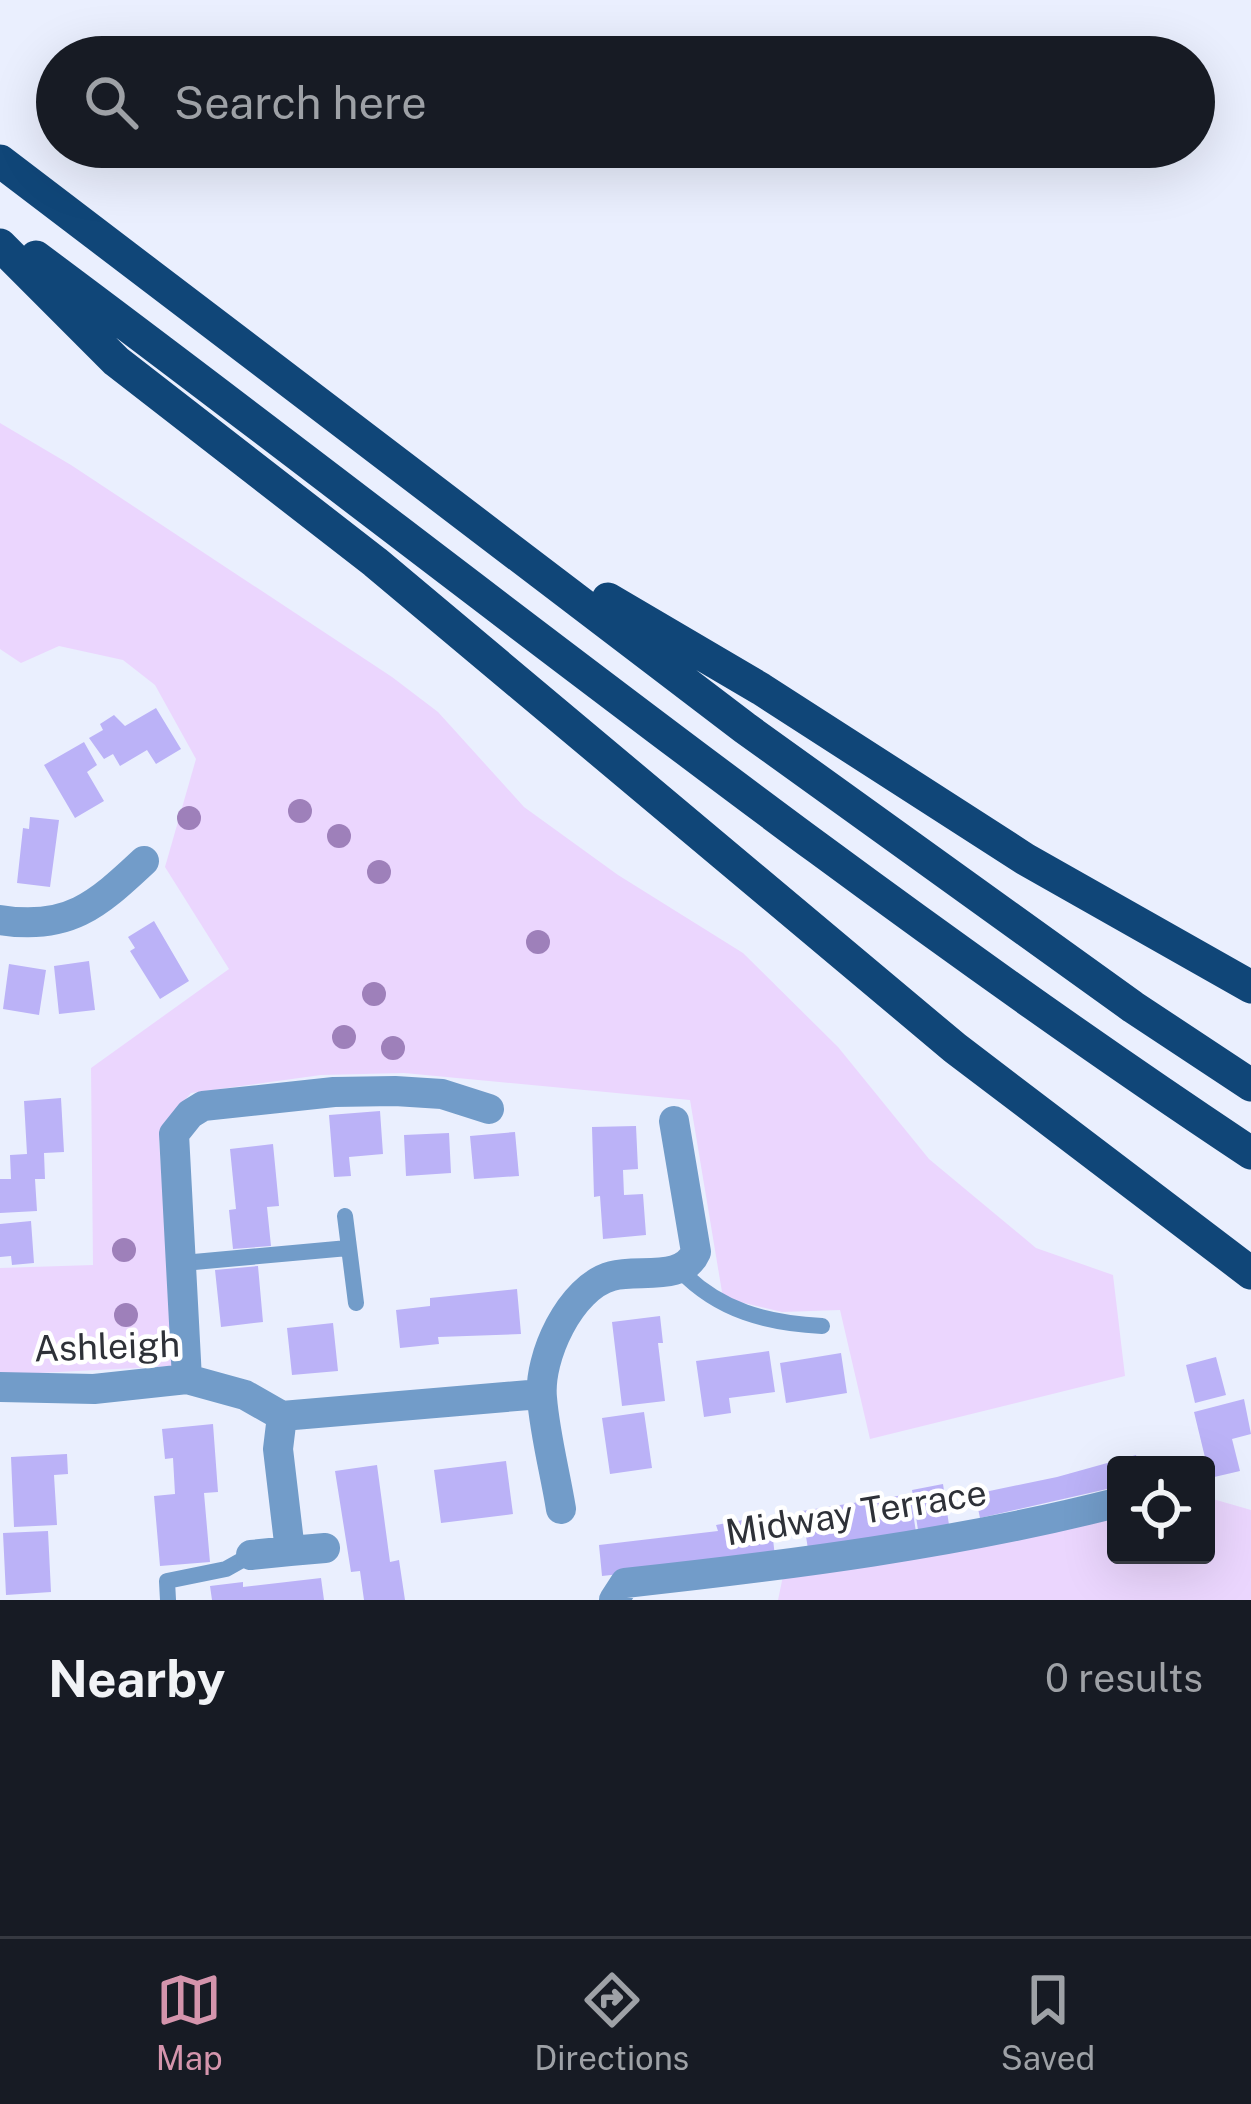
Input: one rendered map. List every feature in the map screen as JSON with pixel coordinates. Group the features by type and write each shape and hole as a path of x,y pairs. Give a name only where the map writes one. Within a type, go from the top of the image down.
{"highway":[{"path":"0,161 745,728 1251,1085"},
{"path":"0,230 788,823 1111,1060 1251,1153"},
{"path":"0,245 116,361 375,562 955,1048 1251,1273"},
{"path":"492,532 761,689 1025,859 1251,986"}],"street":[{"path":"0,920 40,925 76,915 144,861"},
{"path":"187,1379 174,1134 190,1114 203,1106 334,1092 442,1094 489,1109"},
{"path":"561,1508 541,1394 544,1369 564,1317 586,1290 613,1276 680,1270 696,1252 674,1121"},
{"name":"Ashleigh","path":"0,1387 94,1389 187,1379 245,1395 282,1416"},
{"path":"290,1550 278,1449 282,1416 541,1394"},
{"name":"Midway Terrace","path":"614,1600 625,1583 795,1563 1033,1523 1107,1505"},
{"path":"251,1555 326,1548"}],"lane":[{"path":"345,1216 356,1303"},
{"path":"182,1263 349,1248"},
{"path":"680,1270 703,1292 750,1316 781,1324 822,1326"},
{"path":"168,1600 167,1581 226,1569 251,1555"}],"shaded area":[{"path":"0,423 392,677 438,712 524,807 618,875 743,953 838,1047 929,1159 1036,1248 1113,1275 1125,1376 870,1439 840,1310 782,1312 723,1298 690,1100 404,1073 321,1075 191,1093 170,1117 159,1141 176,1366 0,1375 0,1268 93,1265 91,1068 229,969 165,867 196,759 155,685 123,660 59,646 21,663 0,649"},
{"path":"1215,1500 1251,1510 1251,1600 778,1600 783,1576 1107,1516 1107,1564 1215,1564"}],"building":[{"path":"156,708 181,749 156,764 147,750 120,766 113,754 104,759 89,738 114,715 125,726"},
{"path":"84,742 97,765 87,772 104,801 75,818 44,765"},
{"path":"30,817 59,820 50,887 17,883 23,828 29,829"},
{"path":"154,921 189,981 160,999 130,951 135,948 128,937"},
{"path":"89,961 95,1010 59,1014 54,966"},
{"path":"9,964 46,970 39,1015 3,1009"},
{"path":"61,1098 64,1152 44,1153 45,1179 35,1179 37,1211 0,1213 0,1179 11,1179 10,1155 27,1154 24,1101"},
{"path":"380,1111 383,1154 349,1157 351,1176 334,1177 329,1115"},
{"path":"636,1126 638,1169 623,1170 624,1195 643,1194 646,1235 603,1239 600,1196 594,1197 592,1127"},
{"path":"515,1132 519,1176 474,1179 470,1136"},
{"path":"449,1133 451,1173 406,1176 404,1135"},
{"path":"273,1144 279,1206 267,1207 271,1246 233,1249 229,1210 236,1209 230,1149"},
{"path":"31,1221 34,1263 12,1265 11,1256 0,1257 0,1224"},
{"path":"258,1266 263,1322 221,1327 215,1270"},
{"path":"517,1289 521,1334 438,1337 439,1344 400,1348 396,1310 430,1306 430,1298"},
{"path":"660,1316 665,1401 622,1406 612,1322"},
{"path":"333,1323 338,1371 292,1375 287,1328"},
{"path":"769,1351 775,1392 729,1398 731,1413 704,1417 696,1361"},
{"path":"841,1353 847,1393 786,1403 780,1363"},
{"path":"1216,1357 1226,1395 1195,1403 1186,1365"},
{"path":"1244,1399 1251,1434 1232,1439 1240,1471 1215,1477 1215,1456 1205,1456 1194,1412"},
{"path":"644,1412 652,1468 610,1474 602,1418"},
{"path":"213,1424 218,1492 204,1493 210,1562 160,1566 154,1496 175,1494 173,1458 165,1459 162,1429"},
{"path":"67,1454 68,1474 54,1475 57,1525 14,1527 11,1457"},
{"path":"506,1461 513,1514 441,1523 434,1470"},
{"path":"1107,1463 1107,1489 980,1518 975,1494"},
{"path":"377,1465 390,1562 399,1560 405,1600 364,1600 360,1571 351,1572 335,1471"},
{"path":"943,1484 949,1525 918,1530 912,1490"},
{"path":"910,1494 916,1532 808,1549 802,1511"},
{"path":"743,1520 745,1533 772,1530 775,1557 602,1576 599,1545 718,1531 716,1525"},
{"path":"48,1531 51,1592 6,1595 3,1533"},
{"path":"321,1578 324,1600 212,1600 210,1586 243,1582 243,1587"}]}
